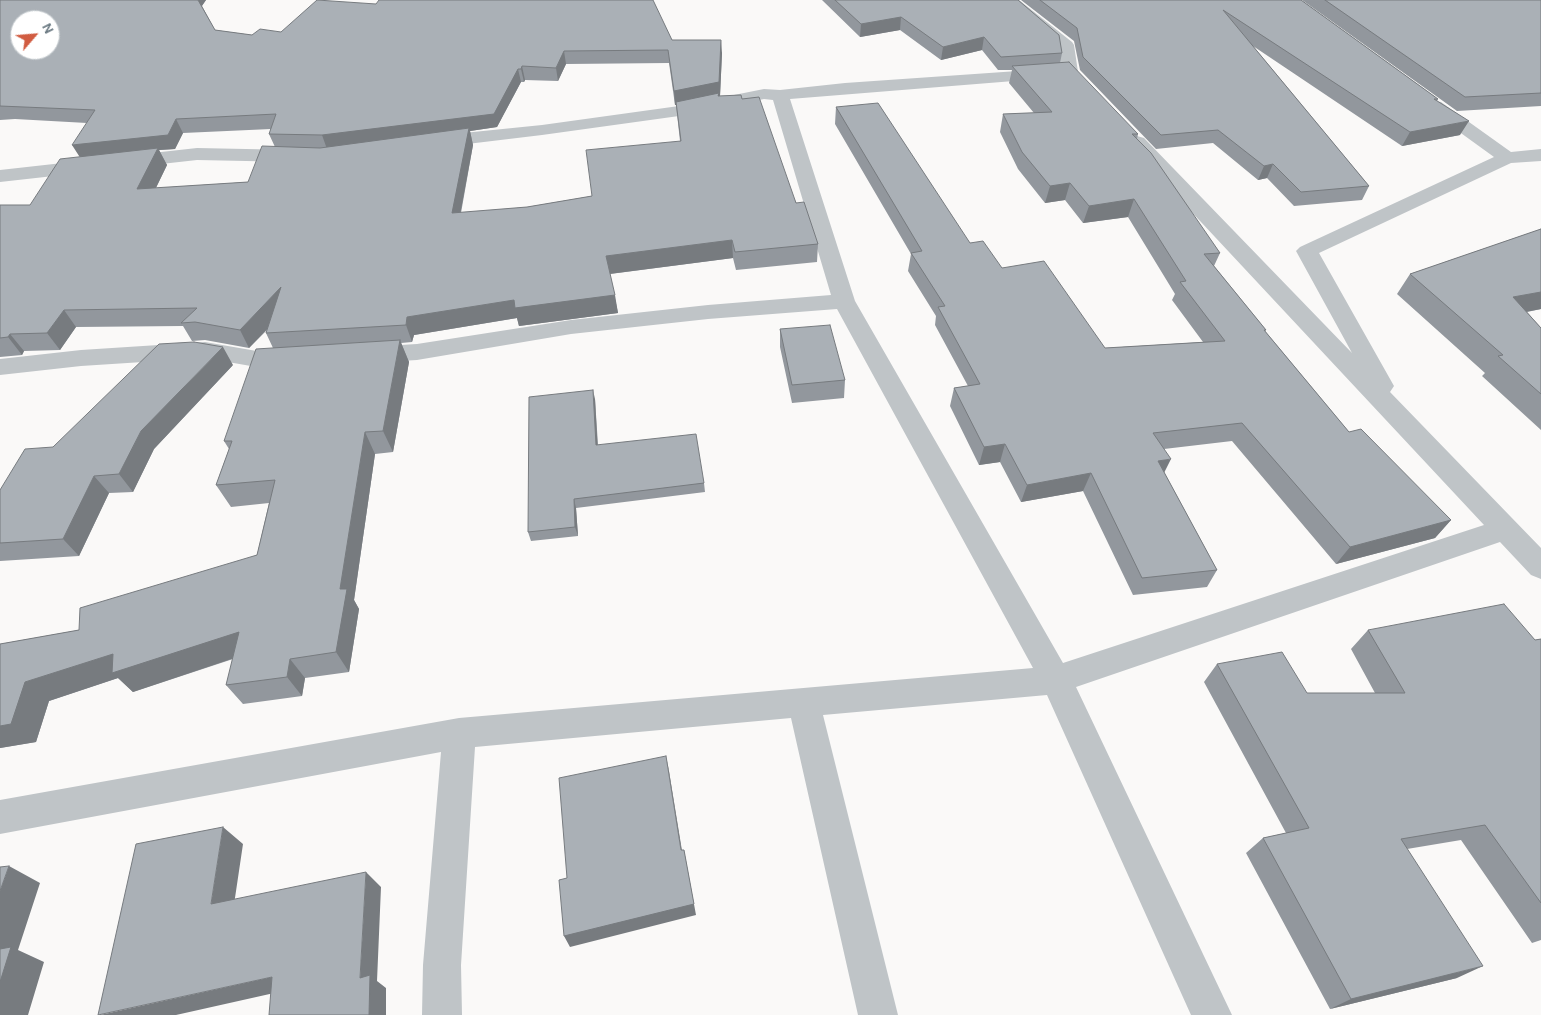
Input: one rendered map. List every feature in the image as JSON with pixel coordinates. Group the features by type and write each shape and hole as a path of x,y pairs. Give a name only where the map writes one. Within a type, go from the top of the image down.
{"street":[{"path":"414,144 640,117 764,94 845,88 1077,80 1066,45 1010,0"},
{"path":"780,94 844,300 1056,680 1212,1015"},
{"path":"1418,94 1507,158"},
{"path":"1125,130 1541,567"},
{"path":"0,176 197,154 309,156"},
{"path":"1401,420 1307,251 1507,158 1541,156"},
{"path":"348,356 418,352 571,327 844,300"},
{"path":"0,367 81,358 205,350 268,361 308,359"},
{"path":"0,817 459,732 1056,680 1505,529"},
{"path":"804,702 878,1015"},
{"path":"442,1015 442,965 459,732"}],"building":[{"path":"0,0 198,0 215,30 252,35 260,29 281,32 317,0 376,4 379,0 653,0 672,40 721,40 719,82 674,91 668,50 564,51 556,68 522,66 521,69 518,69 494,114 322,135 269,134 276,114 176,119 168,135 72,145 95,110 0,106"},
{"path":"835,0 1018,0 1059,35 1062,53 1001,57 984,37 943,47 901,17 861,24"},
{"path":"1040,0 1301,0 1438,99 1434,99 1469,121 1410,132 1223,10 1369,186 1301,192 1273,164 1264,166 1218,130 1161,135 1083,57 1077,28"},
{"path":"1325,0 1541,0 1541,93 1465,97"},
{"path":"1069,62 1138,134 1132,134 1151,153 1220,253 1204,254 1349,432 1361,429 1451,520 1350,547 1242,423 1153,433 1171,459 1158,461 1217,570 1142,578 1091,473 1027,485 1005,444 984,447 954,388 980,384 938,307 945,306 911,253 922,251 836,107 878,103 970,243 983,241 1002,268 1044,261 1105,348 1225,341 1180,282 1186,281 1134,199 1089,206 1070,183 1050,186 1022,152 1003,114 1052,112 1012,66"},
{"path":"719,93 718,96 741,95 742,99 759,97 796,203 804,202 818,244 735,252 732,240 606,256 615,295 515,308 514,300 407,317 406,325 266,333 281,287 240,330 195,322 181,323 197,308 64,310 47,333 10,334 8,337 0,338 0,205 30,205 60,159 158,148 137,189 248,182 262,146 320,148 469,128 452,213 527,207 592,196 586,150 681,141 676,102"},
{"path":"1541,229 1541,292 1513,297 1541,328 1541,394 1498,356 1503,355 1410,274"},
{"path":"830,325 845,380 792,385 780,329"},
{"path":"400,340 383,431 365,432 340,589 347,589 336,652 290,659 287,677 226,685 239,632 112,673 113,654 25,682 11,724 0,726 0,644 79,630 80,608 257,555 275,480 216,485 232,441 224,441 256,349"},
{"path":"194,342 223,347 141,431 119,474 94,476 63,539 0,543 0,490 25,449 53,447 159,344"},
{"path":"593,390 596,445 696,434 704,483 574,499 575,527 528,532 529,397"},
{"path":"1504,604 1535,640 1541,639 1541,903 1485,825 1401,839 1483,966 1351,999 1263,838 1309,828 1217,664 1282,652 1307,693 1405,693 1368,630"},
{"path":"666,756 681,850 684,850 694,904 564,936 559,880 567,878 559,778"},
{"path":"223,827 211,904 366,872 360,978 370,975 369,1015 269,1015 272,977 98,1015 136,844"},
{"path":"9,866 0,891 0,867"},
{"path":"11,947 0,982 0,949"}]}
